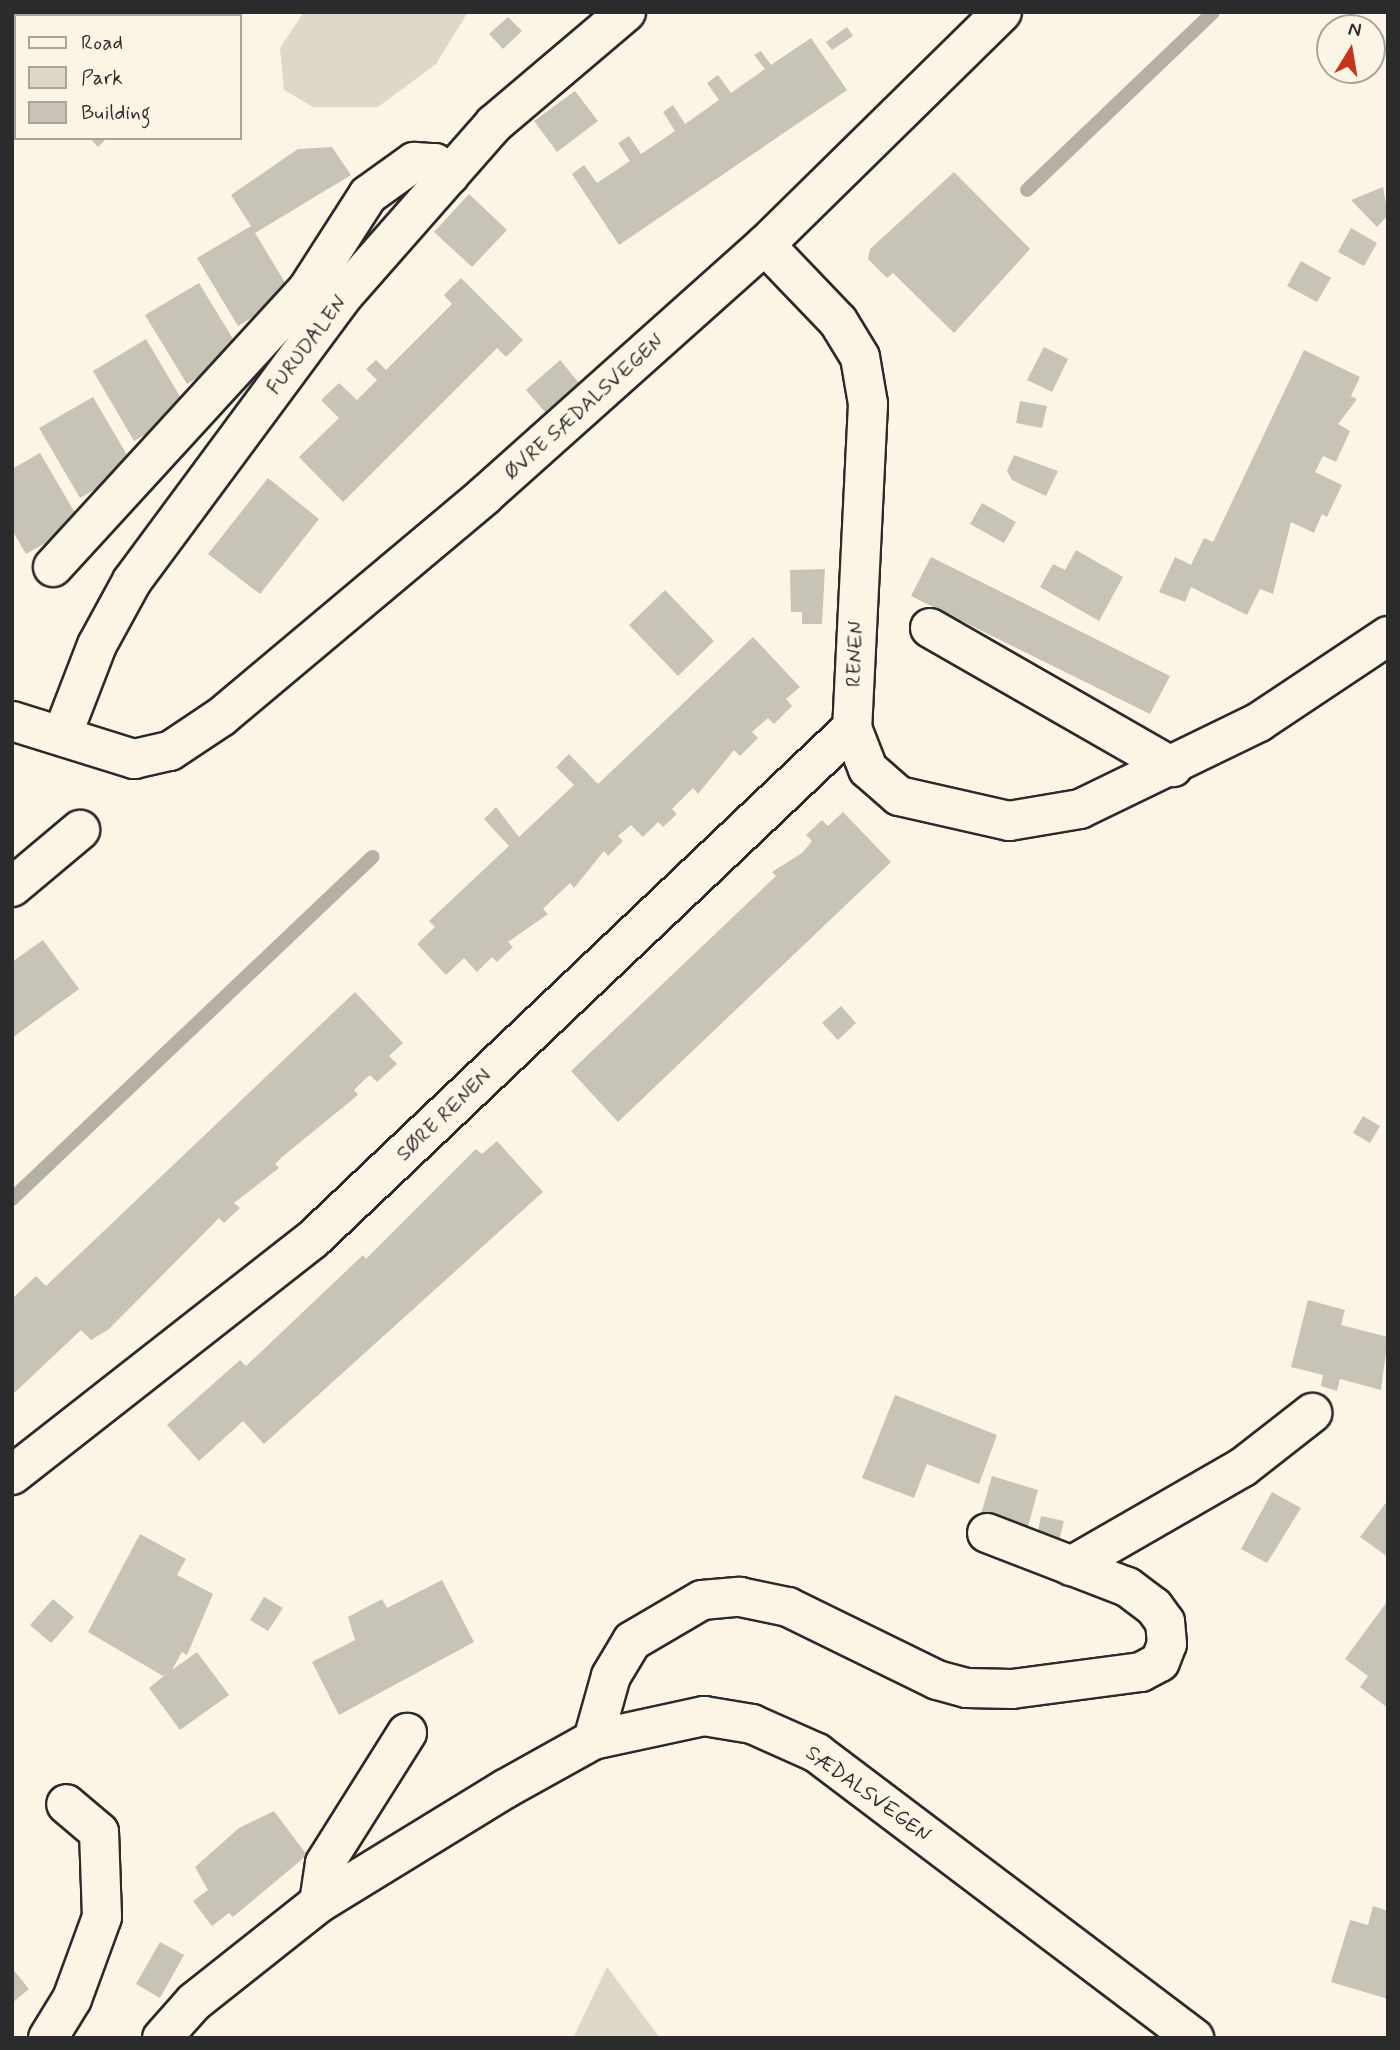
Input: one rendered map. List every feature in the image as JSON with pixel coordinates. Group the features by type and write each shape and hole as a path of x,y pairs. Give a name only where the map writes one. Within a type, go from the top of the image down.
{"street":[{"name":"FURUDALEN","path":"63,733 97,645 132,581 342,297 503,116 626,12"},
{"name":"ØVRE SÆDALSVEGEN","path":"63,733 134,759 170,751 221,717 484,496 765,245 1002,12"},
{"path":"53,567 307,290 368,195 414,162 435,163 450,175"},
{"name":"RENEN","path":"765,245 838,321 860,357 868,404 852,728 868,769 899,796 941,810 1009,821 1080,809 1173,767 1259,722 1388,636"},
{"path":"930,628 1173,767"},
{"path":"12,721 63,733"},
{"name":"SØRE RENEN","path":"12,1475 313,1240 852,728"},
{"path":"12,887 80,830"},
{"path":"1071,1566 1243,1467 1312,1413"},
{"path":"593,1741 611,1676 632,1641 702,1600 740,1597 788,1606 936,1680 967,1688 1051,1684 1141,1672 1160,1662 1167,1644 1165,1622 1154,1607 1127,1587 987,1533"},
{"name":"SÆDALSVEGEN","path":"162,2038 194,2002 319,1903 593,1741 704,1716 752,1724 817,1753 1194,2038"},
{"path":"319,1903 325,1863 407,1733"},
{"path":"48,2038 72,1999 102,1917 99,1832 66,1804"}],"green space":[{"path":"304,12 468,12 436,64 378,107 313,107 284,90 280,48"},
{"path":"607,1967 660,2038 573,2038"}],"building":[{"path":"508,17 522,31 503,49 489,34"},
{"path":"847,27 853,36 832,50 826,42"},
{"path":"811,38 847,90 619,245 572,174 584,165 597,183 630,161 618,143 629,136 641,154 675,131 663,112 673,105 685,124 719,100 707,83 718,75 731,93 765,69 754,55 761,51 771,65"},
{"path":"575,91 598,121 557,152 534,121"},
{"path":"92,140 105,140 98,147"},
{"path":"332,147 351,175 255,233 292,294 238,326 197,258 251,226 231,195 298,149"},
{"path":"954,172 1030,249 954,333 893,273 887,278 868,259 870,249"},
{"path":"1383,187 1388,215 1377,227 1351,200"},
{"path":"469,194 507,230 472,267 434,232"},
{"path":"1351,228 1377,243 1364,266 1338,252"},
{"path":"1301,261 1331,278 1317,302 1287,286"},
{"path":"461,278 523,340 506,357 497,348 343,502 299,457 339,418 321,400 339,383 357,400 377,380 366,369 376,360 386,370 452,304 444,295"},
{"path":"199,283 241,352 187,384 145,315"},
{"path":"146,339 188,410 134,441 93,371"},
{"path":"1044,347 1068,359 1052,392 1027,380"},
{"path":"1304,350 1360,377 1351,396 1357,399 1338,424 1350,431 1336,462 1323,456 1315,472 1342,485 1327,517 1322,514 1314,533 1291,522 1273,594 1260,589 1247,615 1191,587 1185,602 1159,592 1175,557 1191,565 1204,538 1213,542"},
{"path":"560,360 579,383 545,412 526,390"},
{"path":"93,397 134,467 80,498 39,428"},
{"path":"1020,401 1047,406 1042,428 1016,423"},
{"path":"40,453 81,523 26,554 12,530 12,469"},
{"path":"1014,455 1058,471 1046,496 1012,480 1007,471"},
{"path":"268,478 319,519 260,594 208,554"},
{"path":"982,503 1016,522 1004,543 970,524"},
{"path":"1076,550 1123,577 1099,621 1040,587 1053,564 1065,570"},
{"path":"931,557 1170,676 1150,714 911,596"},
{"path":"825,569 822,624 802,624 802,612 791,612 790,570"},
{"path":"665,590 714,641 678,676 629,625"},
{"path":"753,637 800,687 786,699 792,706 774,724 768,718 752,732 758,738 740,756 734,750 698,794 693,788 672,809 677,814 663,827 658,822 643,837 631,825 618,836 623,841 608,856 604,851 574,888 570,883 553,899 543,909 548,914 508,942 513,947 497,962 492,957 477,972 464,958 446,975 417,944 435,927 429,921 509,846 484,819 496,807 519,837 574,785 556,767 569,754 598,784"},
{"path":"843,812 891,862 618,1122 571,1071 776,876 772,872 802,853 812,841 806,835 822,820 828,826"},
{"path":"43,940 79,989 12,1038 12,962"},
{"path":"355,992 403,1043 389,1056 397,1064 377,1082 370,1075 364,1080 354,1090 358,1095 282,1157 275,1164 279,1168 234,1203 240,1208 224,1223 219,1218 109,1329 91,1340 81,1330 12,1395 12,1299 36,1276 46,1286"},
{"path":"841,1006 856,1023 838,1040 822,1023"},
{"path":"1363,1116 1380,1126 1370,1143 1353,1133"},
{"path":"497,1141 543,1192 264,1444 243,1421 199,1461 167,1425 240,1360 246,1366 363,1255 366,1259 476,1149 482,1154"},
{"path":"1308,1300 1345,1310 1341,1325 1388,1337 1381,1390 1340,1379 1337,1391 1321,1386 1323,1375 1291,1367"},
{"path":"895,1395 997,1435 979,1484 927,1464 914,1498 862,1478"},
{"path":"992,1476 1038,1490 1026,1534 979,1521"},
{"path":"1272,1492 1301,1508 1267,1563 1241,1549"},
{"path":"1388,1500 1388,1557 1360,1537"},
{"path":"1041,1516 1064,1521 1059,1541 1037,1536"},
{"path":"140,1534 186,1559 177,1575 213,1594 187,1655 182,1652 172,1670 197,1652 229,1695 180,1730 149,1688 170,1671 163,1676 88,1632"},
{"path":"442,1580 474,1642 339,1715 312,1662 355,1640 348,1617 382,1599 387,1608"},
{"path":"264,1597 283,1608 268,1631 250,1620"},
{"path":"53,1599 74,1617 51,1643 30,1625"},
{"path":"1386,1603 1388,1708 1360,1687 1368,1676 1345,1659"},
{"path":"274,1811 307,1855 233,1917 229,1913 212,1926 193,1901 208,1890 195,1867 239,1828"},
{"path":"1373,1906 1388,1911 1388,1999 1331,1982 1350,1920 1368,1925"},
{"path":"160,1942 184,1955 160,1998 136,1984"},
{"path":"12,1968 29,1989 12,2003"}],"waterway":[{"path":"1027,190 1213,12"},
{"path":"12,1199 372,857"}]}
